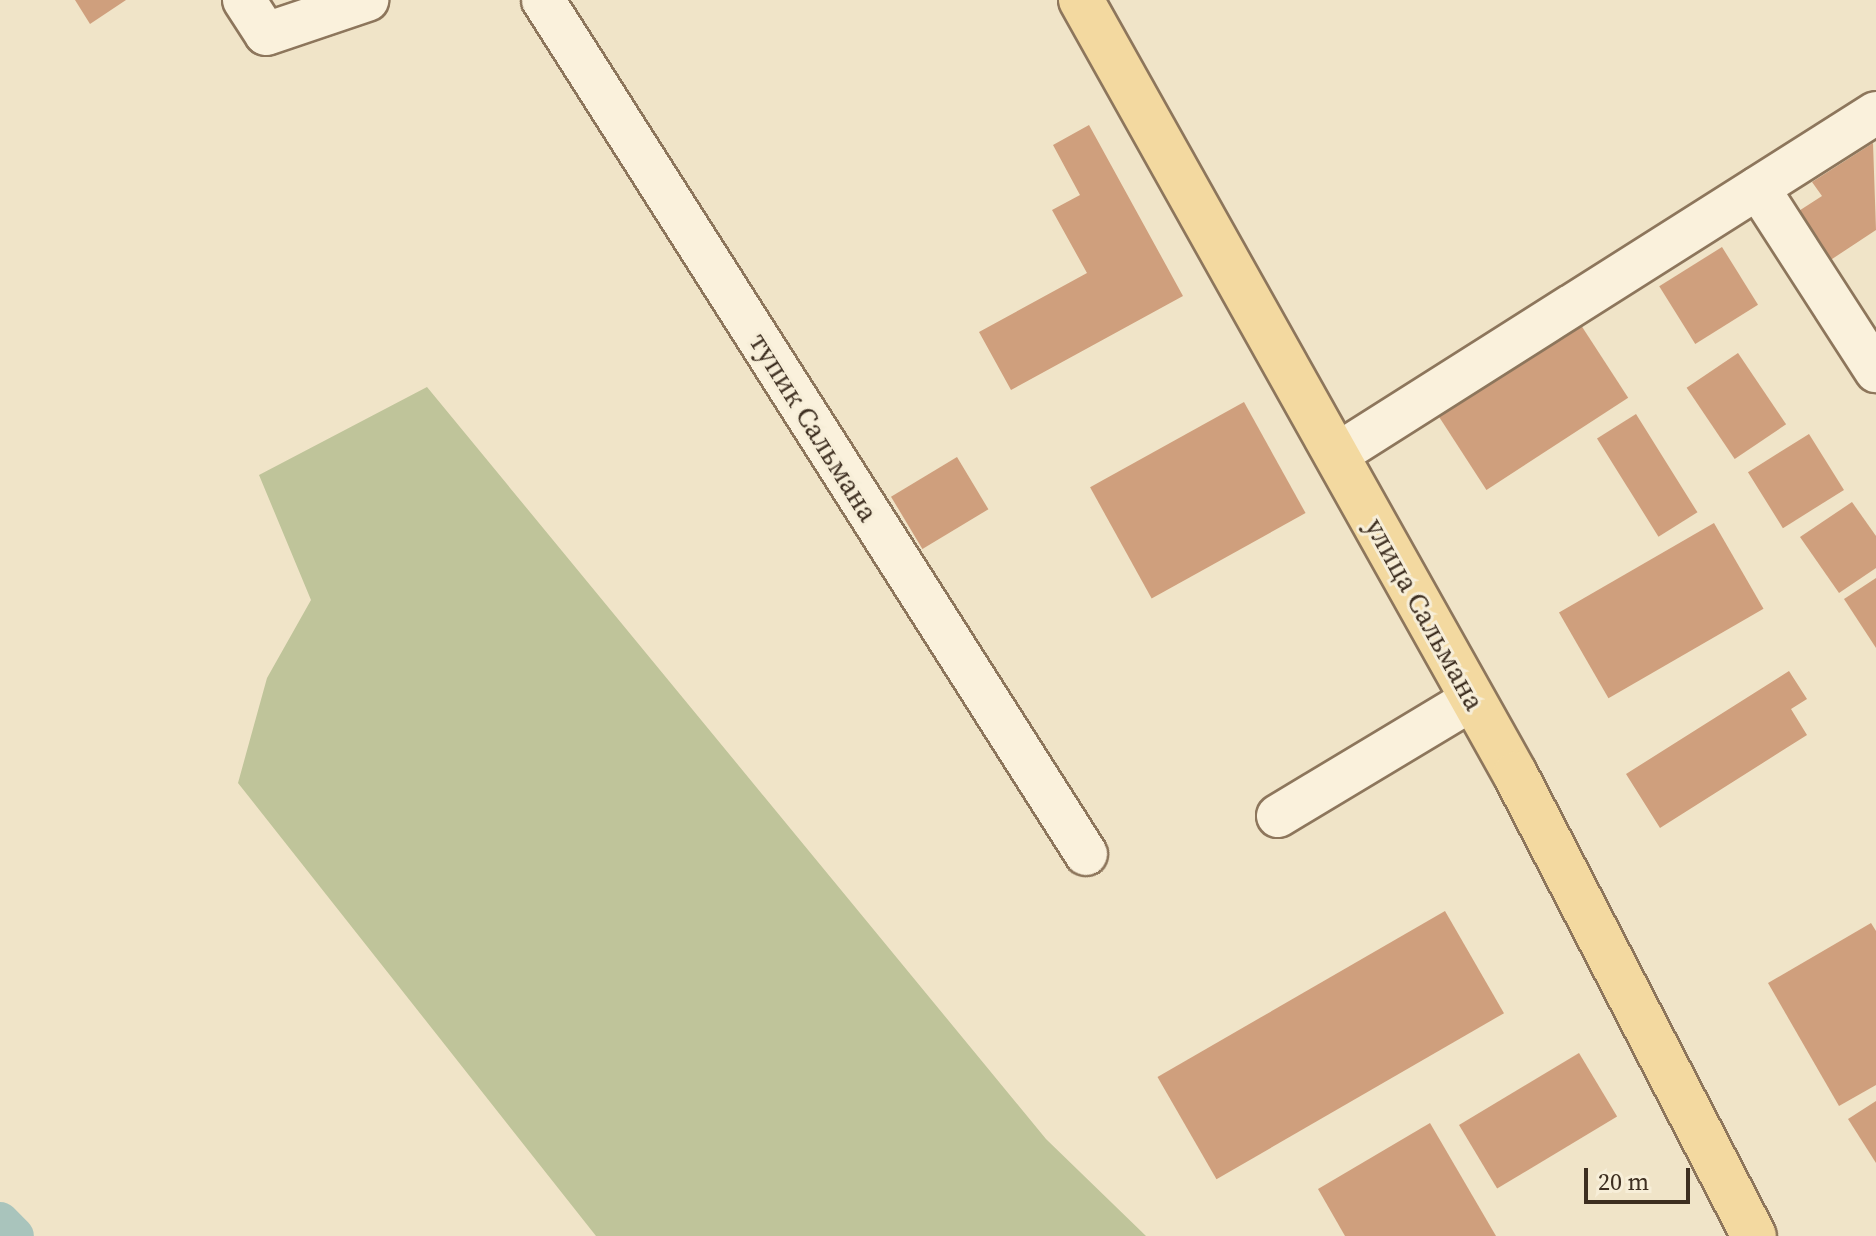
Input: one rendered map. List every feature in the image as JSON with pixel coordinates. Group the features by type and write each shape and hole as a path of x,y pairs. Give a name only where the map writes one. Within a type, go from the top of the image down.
{"main road":[{"name":"улица Сальмана","path":"1081,0 1473,699 1754,1236"}],"street":[{"path":"244,0 266,34 367,0"},
{"name":"тупик Сальмана","path":"543,0 1086,854"},
{"path":"1336,455 1876,113"},
{"path":"1758,188 1876,371"},
{"path":"1278,816 1473,699"}],"green space":[{"path":"427,387 1046,1139 1146,1236 596,1236 238,783 267,678 311,600 259,475"}],"building":[{"path":"75,0 126,0 90,24"},
{"path":"1089,125 1183,296 1011,390 979,332 1087,273 1052,210 1080,195 1053,145"},
{"path":"1873,143 1876,230 1823,265 1791,216 1822,196 1812,182"},
{"path":"1722,247 1758,305 1695,344 1659,286"},
{"path":"1577,319 1628,398 1486,490 1435,411"},
{"path":"1738,353 1786,424 1735,459 1687,388"},
{"path":"1244,402 1306,513 1152,598 1090,487"},
{"path":"1636,414 1697,512 1658,537 1597,438"},
{"path":"1809,434 1844,490 1783,528 1748,472"},
{"path":"957,457 988,509 922,549 891,497"},
{"path":"1852,502 1876,536 1876,568 1839,593 1800,537"},
{"path":"1714,523 1764,609 1608,698 1559,612"},
{"path":"1876,578 1876,648 1844,599"},
{"path":"1789,671 1807,699 1791,709 1807,735 1660,828 1626,774"},
{"path":"1445,911 1504,1013 1216,1179 1157,1077"},
{"path":"1871,923 1876,931 1876,1085 1839,1106 1768,983"},
{"path":"1579,1053 1617,1116 1497,1189 1459,1125"},
{"path":"1876,1101 1876,1163 1848,1119"},
{"path":"1430,1123 1496,1236 1345,1236 1318,1189"}],"waterway":[{"path":"0,1221 15,1236"}]}
